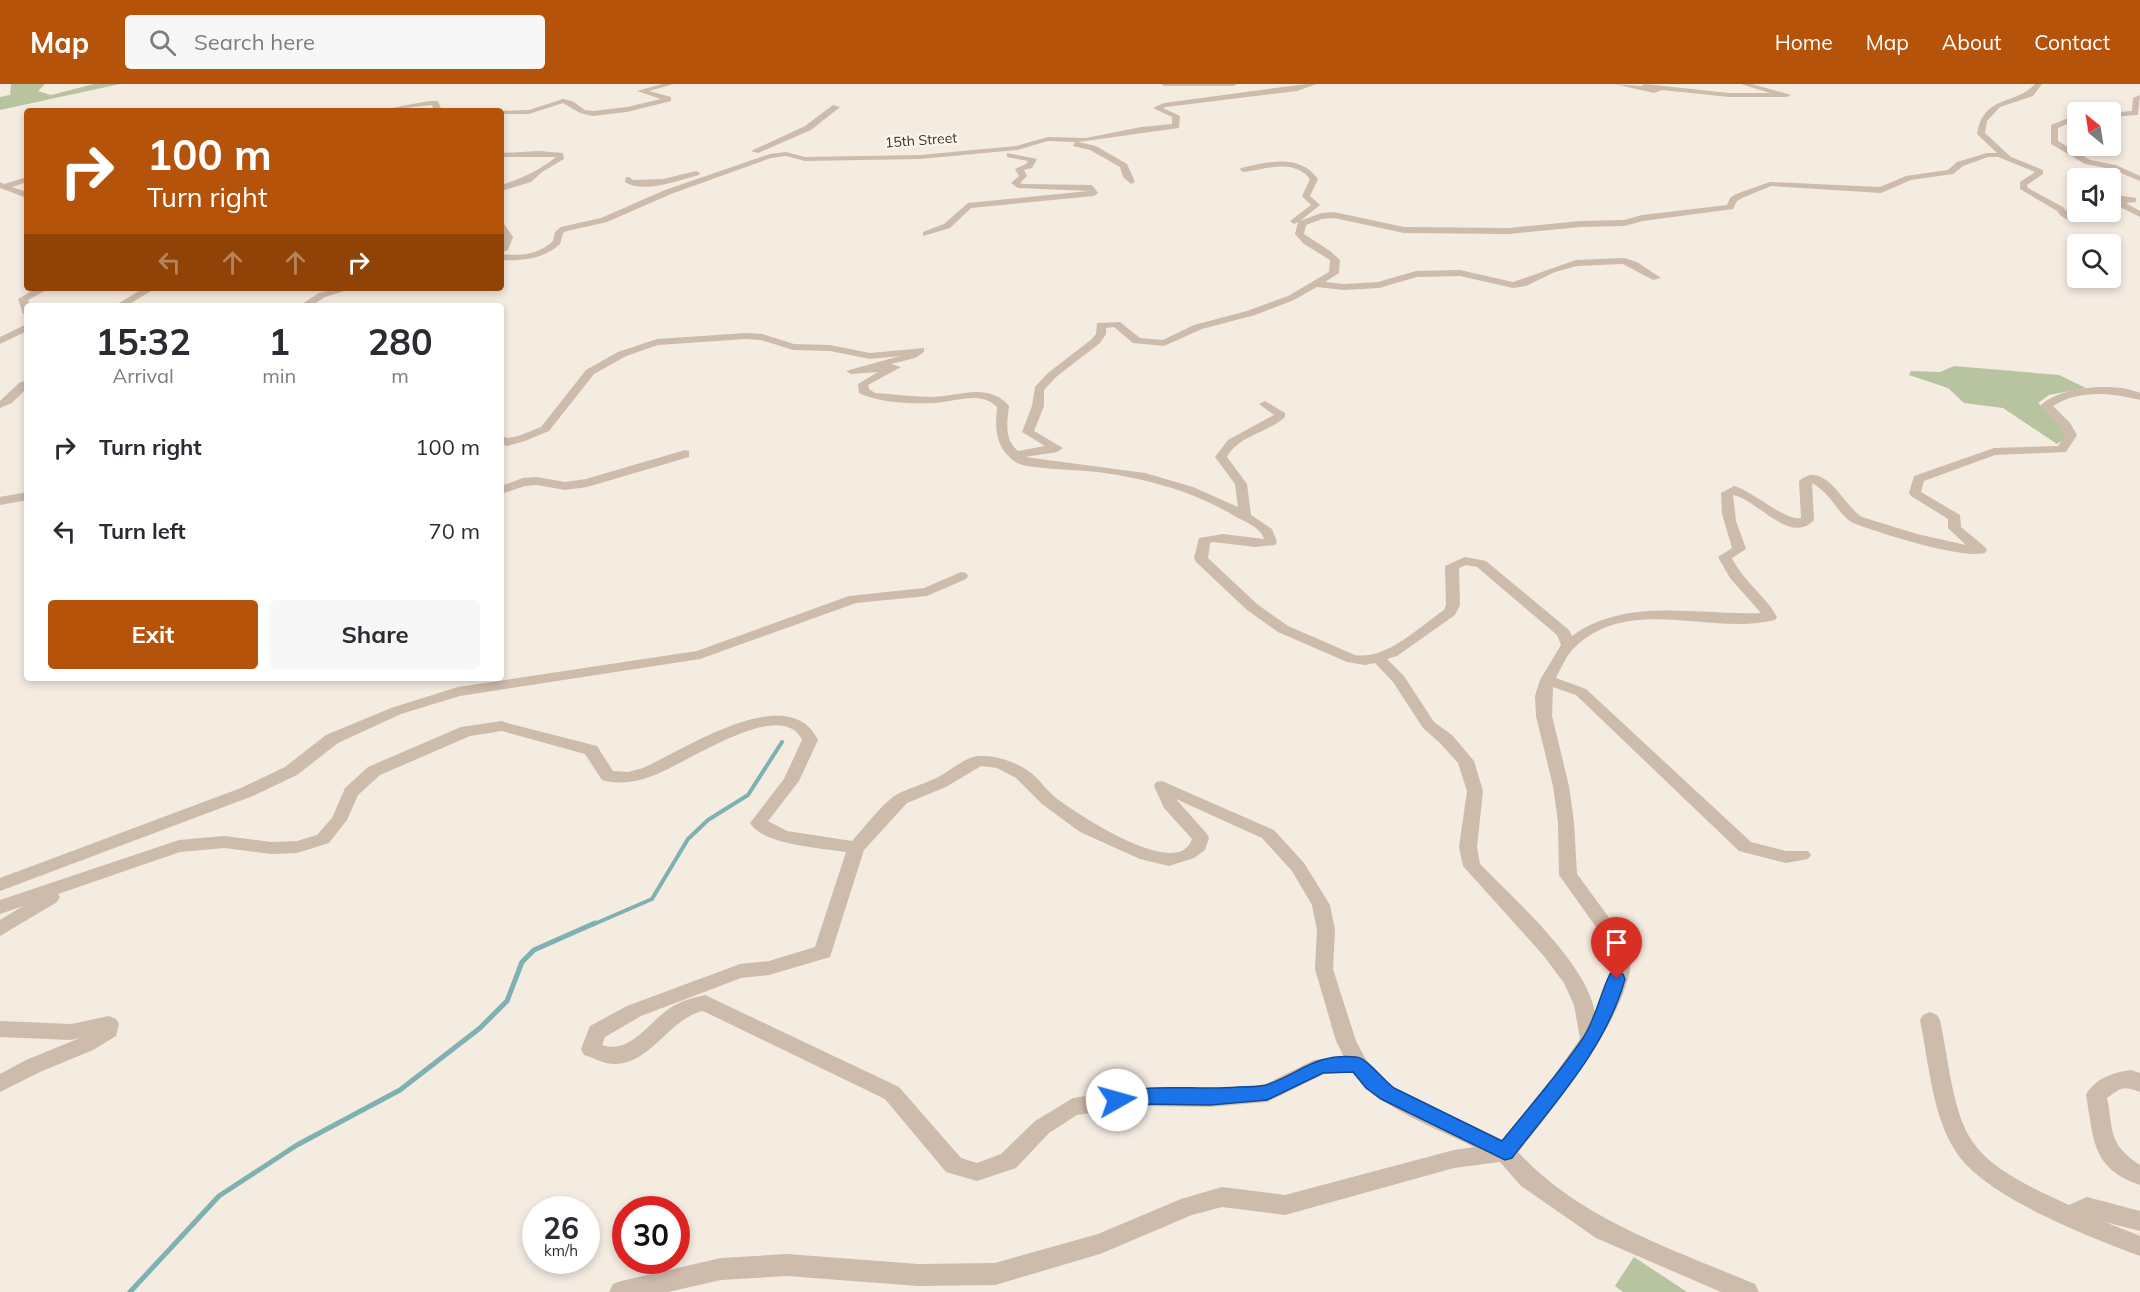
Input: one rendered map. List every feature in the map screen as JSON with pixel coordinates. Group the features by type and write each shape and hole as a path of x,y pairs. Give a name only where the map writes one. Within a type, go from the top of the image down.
{"street":[{"path":"504,112 534,111 550,102 567,101 581,112 601,113 668,99 641,91 670,84"},
{"path":"1164,84 1234,84"},
{"name":"15th Street","path":"504,257 519,257 545,252 558,242 559,232 564,229 604,220 668,192 775,154 805,159 908,158 1017,148 1055,139 1086,140 1142,129 1173,128 1177,125 1176,116 1158,109 1159,106 1186,100 1297,89 1314,84"},
{"path":"1617,84 1654,91 1658,90 1644,86 1729,95 1787,95 1744,84"},
{"path":"2010,158 1981,134 1983,121 1997,105 2030,94 2039,84"},
{"path":"2121,114 2135,113 2136,98 2140,97"},
{"path":"396,108 429,102 435,103 437,108"},
{"path":"706,171 800,132 836,107"},
{"path":"2067,121 2054,127 2054,142 2067,150"},
{"path":"1055,139 1100,152 1124,166 1131,182"},
{"path":"926,234 947,226 968,206 1094,193 1092,188 1021,186 1015,183 1023,176 1019,169 1032,162 1033,159 1029,156 969,151"},
{"path":"504,155 539,153 560,155 560,159 538,170 528,180 504,187"},
{"path":"1299,230 1299,226 1305,221 1334,215 1391,228 1419,231 1530,231 1580,224 1624,223 1642,218 1730,207 1733,200 1739,196 1770,184 1881,190 1909,178 1950,172 1960,164 1987,155 2010,158 2040,172 2023,184 2028,193 2060,209 2067,215"},
{"path":"2078,156 2088,162 2113,167 2140,179"},
{"path":"629,179 629,182 638,184 657,183 754,162"},
{"path":"1017,456 1057,448 1028,432 1038,406 1039,389 1052,375 1096,341 1101,334 1101,325 1116,324 1137,341 1164,343 1198,327 1266,307 1317,284 1334,273 1335,260 1331,255 1307,244 1299,230 1290,225 1316,205 1306,196 1314,180 1310,170 1296,164 1244,170"},
{"path":"3,186 24,180"},
{"path":"3,186 24,194"},
{"path":"2121,198 2136,200"},
{"path":"2136,200 2117,202 2140,214"},
{"path":"504,231 508,237 504,248"},
{"path":"1317,284 1344,287 1379,285 1416,274 1460,273 1474,274 1513,285 1523,284 1552,270 1576,263 1624,261 1634,264 1656,278"},
{"path":"24,303 23,299 39,291"},
{"path":"124,303 146,291"},
{"path":"309,303 322,295 337,291"},
{"path":"0,342 24,329"},
{"path":"504,441 522,439 545,429 590,372 622,354 657,342 746,336 762,337 793,346 831,348 870,356 920,350 910,356 851,371 896,367 863,384 863,391 873,396 933,400 977,394 996,399 1003,406 1000,434 1011,452 1027,462 1110,470 1168,482 1206,495 1245,516 1264,529 1272,539 1270,542 1257,543 1233,537 1210,539 1204,541 1201,558 1252,607 1283,629 1352,659 1365,661 1392,653 1450,612 1453,605 1452,567 1465,561 1481,564 1496,575 1555,624 1564,633 1568,645"},
{"path":"0,342 24,340"},
{"path":"0,405 10,400 24,385"},
{"path":"621,1292 721,1269 787,1265 918,1275 995,1274 1100,1244 1189,1206 1222,1197 1285,1205 1454,1159 1505,1152 1590,1042 1611,999 1622,958 1620,947 1568,875 1562,795 1544,716 1543,696 1547,680 1568,645 1580,633 1613,620 1643,615 1748,619 1770,617 1764,605 1745,589 1730,571 1725,557 1739,549 1731,530 1727,503 1727,493 1734,490 1759,500 1794,523 1801,523 1808,520 1805,481 1815,479 1839,499 1850,516 1858,520 1969,551 1980,550 1954,528 1955,518 1915,493 1918,479 1994,452 2062,449 2071,435 2066,425 2046,406 2054,399 2107,391 2132,391 2140,397"},
{"path":"1245,516 1241,484 1221,458 1225,448 1232,442 1275,422 1281,415 1265,404"},
{"path":"504,489 523,482 537,481 565,486 587,483 686,454"},
{"path":"0,501 24,497"},
{"path":"0,885 247,792 291,771 332,740 396,711 458,692 700,656 854,599 927,592 961,576"},
{"path":"1377,658 1399,680 1428,725 1446,739 1466,761 1475,791 1468,847 1472,866 1550,950 1572,979 1584,1005 1590,1042"},
{"path":"1547,680 1581,692 1745,848 1786,857 1802,855"},
{"path":"0,907 179,846 224,842 271,848 297,847 323,839 339,820 351,792 374,771 467,731 502,726 591,750 608,776 631,778 693,753 749,724 773,719 788,720 803,728 810,740 791,781 758,824 783,836 856,848"},
{"path":"1358,1064 1321,1066 1267,1093 1210,1098 1139,1096 1073,1107 1042,1127 1008,1161 977,1172 954,1165 892,1093 705,1003 684,1007 643,1044 628,1052 603,1056 591,1049 597,1032 634,1011 740,971 769,968 823,952 856,848 901,799 940,783 978,761 1000,762 1022,774 1048,800 1086,828 1146,855 1169,860 1188,854 1198,846 1201,838 1170,804 1162,786 1222,811 1268,834 1283,848 1321,905 1326,930 1324,969 1346,1041 1358,1064 1373,1083 1387,1094 1505,1152 1529,1179 1604,1231 1747,1292"},
{"path":"0,929 70,884"},
{"path":"1930,1020 1955,1128 1966,1150 1986,1171 2072,1218 2140,1246"},
{"path":"0,1029 71,1032 109,1024 109,1030 86,1044 33,1066 0,1084"},
{"path":"2140,1084 2131,1078 2117,1080 2096,1095 2106,1149 2115,1160 2140,1176"},
{"path":"2072,1218 2079,1209 2087,1207 2140,1221"}],"green space":[{"path":"11,84 45,84 38,91 51,95 94,84 120,84 0,110 0,97 10,95"},
{"path":"1954,366 2059,375 2086,388 2049,395 2038,403 2063,426 2069,435 2057,444 2003,408 1964,403 1948,388 1909,375 1911,371 1940,372"},
{"path":"1634,1257 1687,1292 1623,1292 1615,1286"}],"waterway":[{"path":"592,925 652,899 688,839 708,820 748,795 782,742"},
{"path":"130,1292 219,1196 297,1145 400,1090 480,1028 507,1001 522,962 534,950 595,923"}],"route":[{"path":"1117,1100 1139,1096 1210,1098 1267,1093 1321,1066 1358,1064 1373,1083 1387,1094 1505,1152 1534,1118 1590,1042 1611,999 1617,979"}]}
